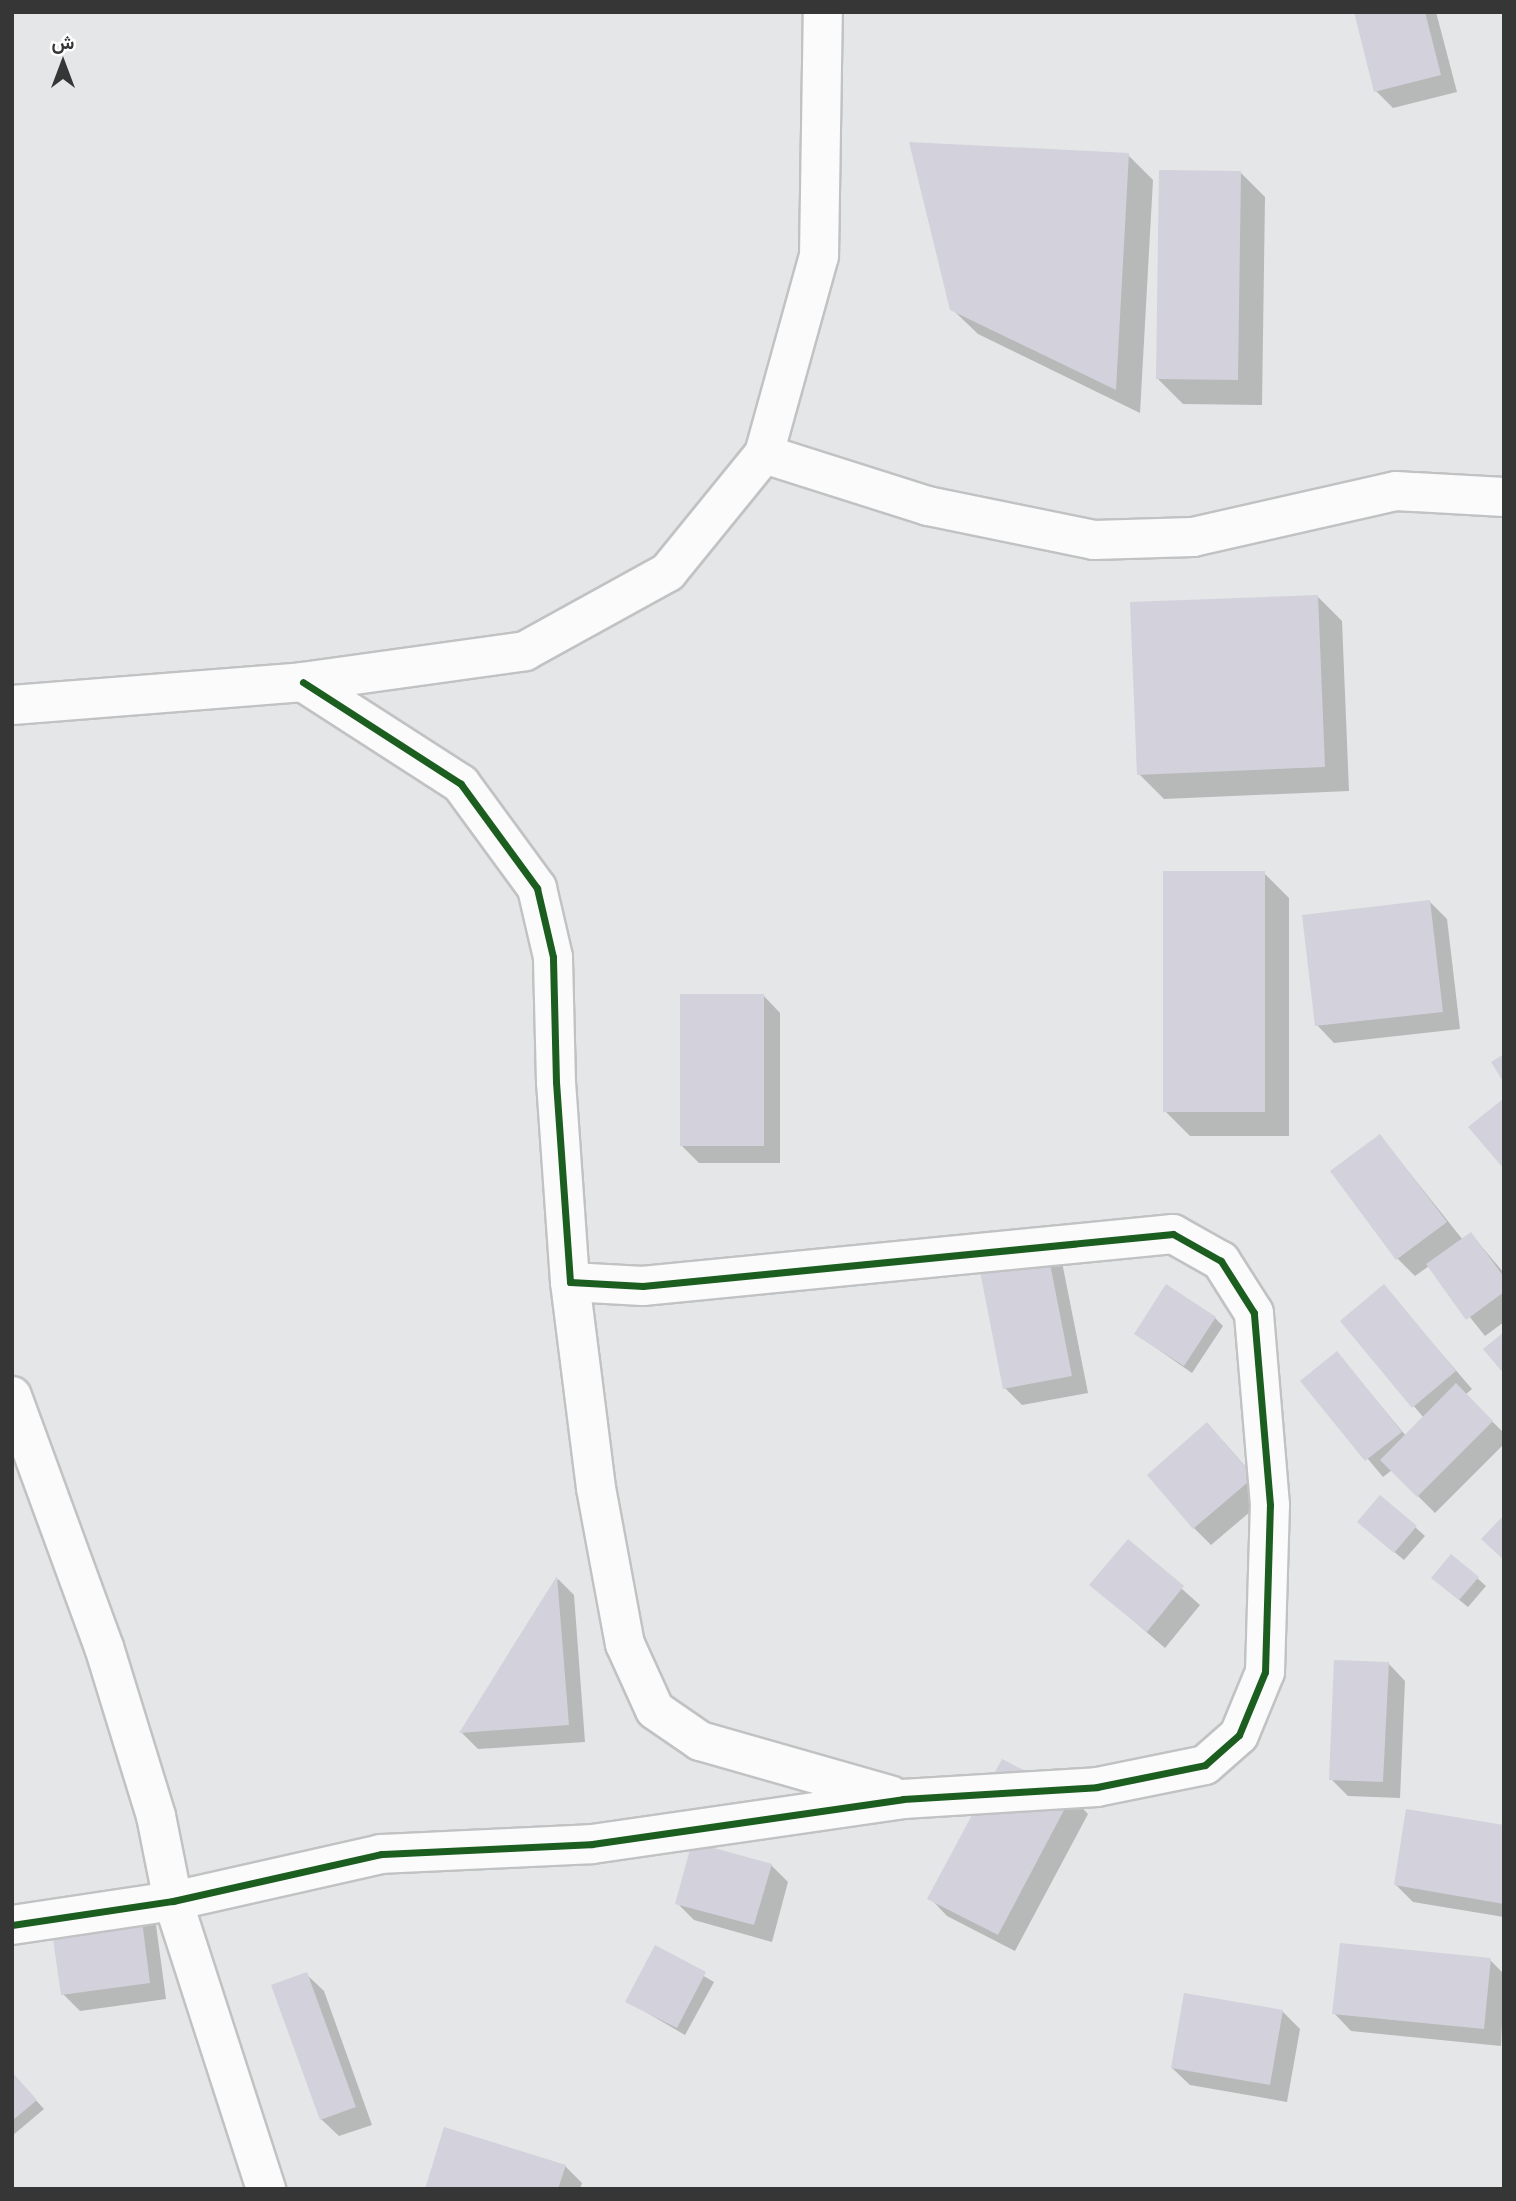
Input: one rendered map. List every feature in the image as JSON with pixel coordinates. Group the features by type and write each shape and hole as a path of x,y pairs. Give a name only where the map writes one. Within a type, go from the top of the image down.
{"street":[{"path":"12,705 303,682 525,651 668,572 764,454 819,256 823,12"},
{"path":"764,454 928,506 1094,540 1193,537 1396,491 1504,497"},
{"path":"303,682 461,784 537,888 553,957 556,1082 570,1282 596,1488 625,1644 654,1710 700,1741 903,1799"},
{"path":"12,1925 173,1901 381,1854 592,1844 903,1799 1097,1787 1205,1765 1239,1735 1265,1672 1270,1505 1254,1313 1222,1261 1173,1234 643,1286 570,1282"},
{"path":"12,1396 104,1647 156,1816 173,1901 266,2189"}],"building":[{"path":"1354,12 1425,12 1441,75 1374,92"},
{"path":"909,142 1129,153 1116,390 950,310"},
{"path":"1159,170 1241,171 1238,380 1156,379"},
{"path":"1318,595 1325,767 1137,775 1130,602"},
{"path":"1163,871 1265,871 1265,1112 1163,1112"},
{"path":"1430,900 1443,1012 1315,1026 1302,915"},
{"path":"680,994 764,994 764,1146 680,1146"},
{"path":"1504,1054 1504,1083 1491,1062"},
{"path":"1504,1100 1504,1169 1468,1127"},
{"path":"1380,1134 1447,1222 1396,1260 1330,1171"},
{"path":"1471,1232 1504,1277 1504,1292 1466,1320 1426,1264"},
{"path":"1045,1238 1072,1376 1003,1389 976,1251"},
{"path":"1166,1284 1216,1317 1184,1366 1134,1334"},
{"path":"1384,1284 1456,1371 1412,1408 1340,1321"},
{"path":"1504,1332 1504,1374 1483,1349"},
{"path":"1337,1351 1402,1432 1365,1461 1300,1381"},
{"path":"1456,1383 1493,1421 1417,1497 1380,1460"},
{"path":"1207,1422 1254,1477 1193,1529 1147,1475"},
{"path":"1380,1495 1417,1526 1394,1553 1357,1522"},
{"path":"1504,1515 1504,1560 1481,1539"},
{"path":"1128,1539 1184,1586 1147,1632 1089,1585"},
{"path":"1451,1554 1479,1577 1459,1600 1431,1578"},
{"path":"557,1576 569,1725 459,1733 518,1638"},
{"path":"1334,1660 1389,1662 1383,1782 1329,1780"},
{"path":"1002,1759 1072,1795 998,1935 927,1899"},
{"path":"1406,1809 1504,1825 1504,1904 1394,1885"},
{"path":"692,1842 772,1864 754,1925 675,1904"},
{"path":"140,1905 150,1983 61,1995 50,1918"},
{"path":"1340,1943 1491,1958 1484,2029 1332,2014"},
{"path":"655,1945 706,1972 677,2028 625,2002"},
{"path":"307,1972 356,2107 320,2120 271,1985"},
{"path":"1184,1993 1283,2010 1270,2085 1171,2068"},
{"path":"12,2072 37,2100 12,2121"},
{"path":"444,2127 566,2165 558,2189 425,2189"}],"cycle path":[{"path":"12,1925 173,1901 381,1854 592,1844 903,1799 1097,1787 1205,1765 1239,1735 1265,1672 1270,1505 1254,1313 1221,1261 1173,1234 643,1286 570,1282 556,1082 553,957 537,888 461,784 303,682"}]}
